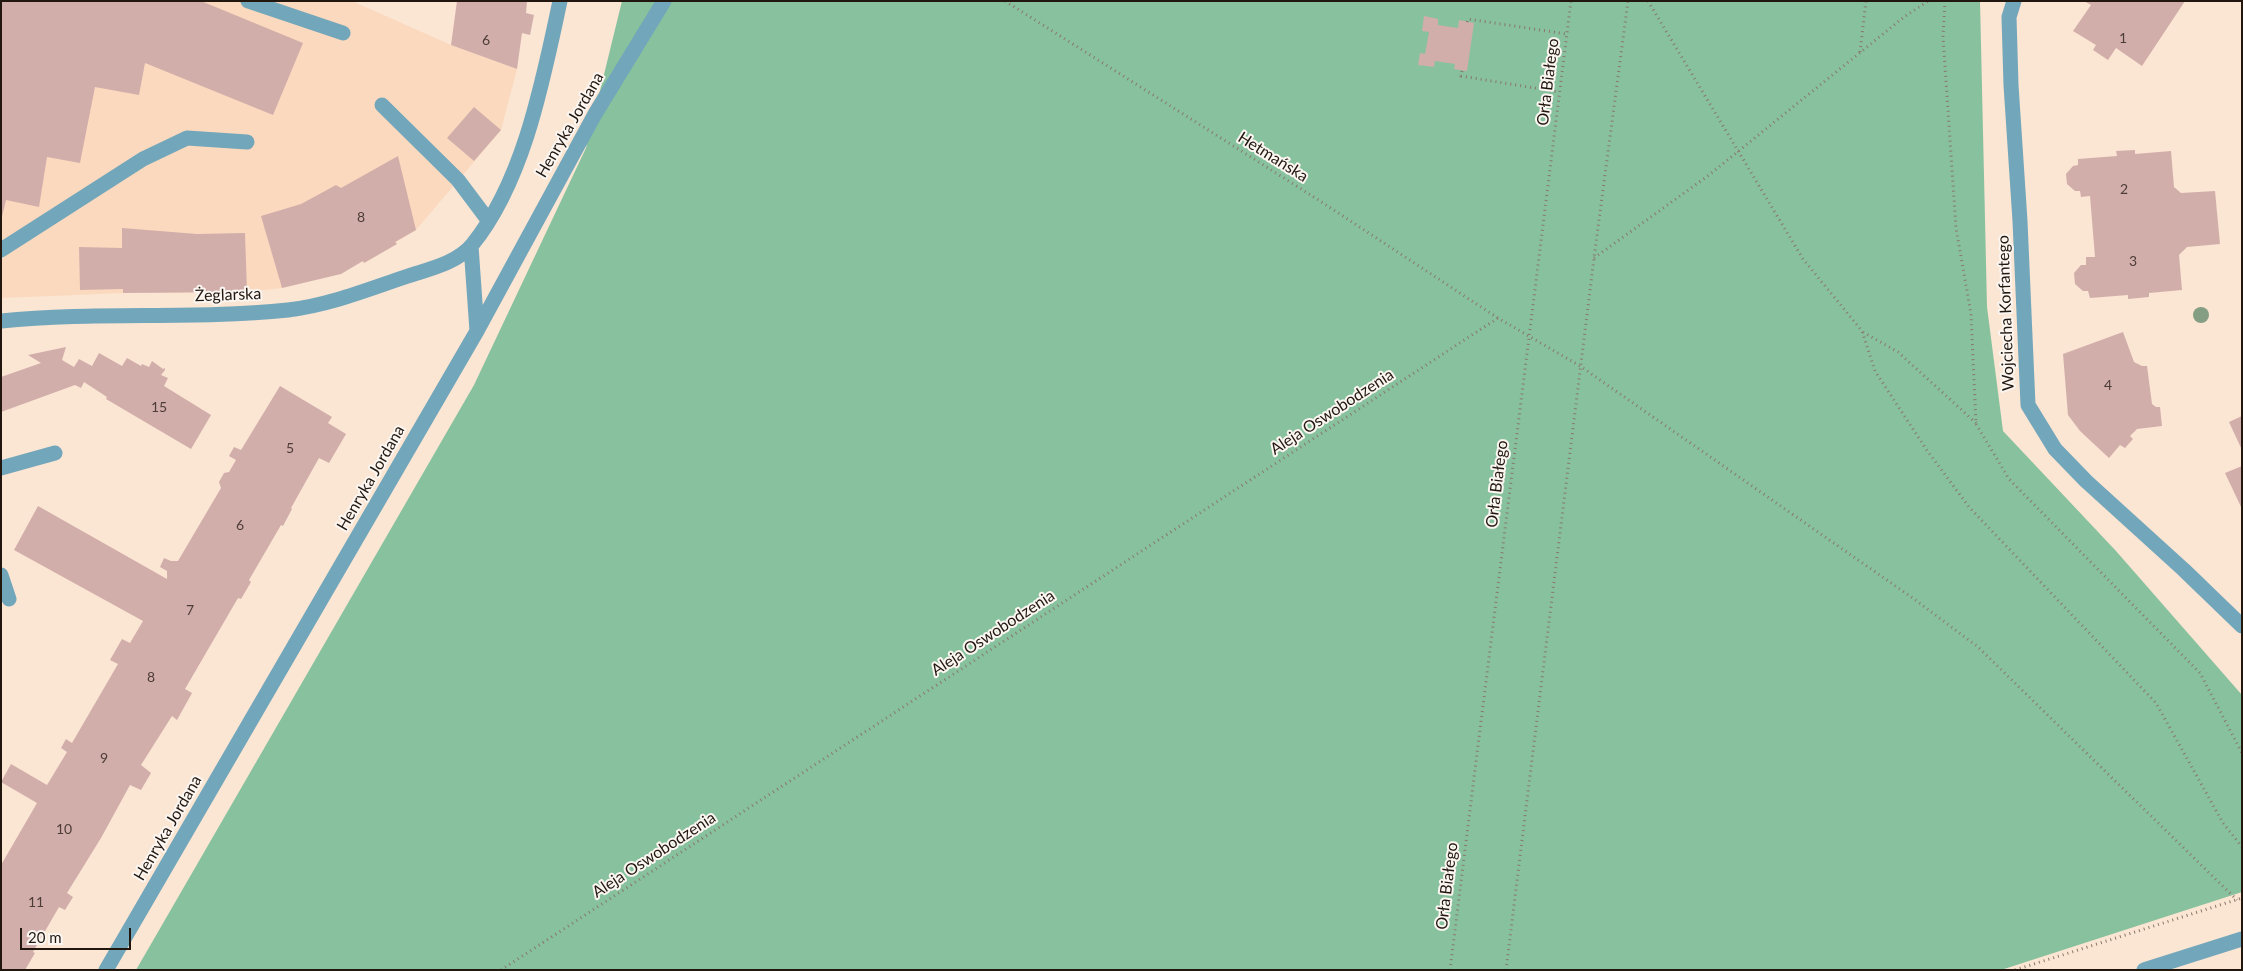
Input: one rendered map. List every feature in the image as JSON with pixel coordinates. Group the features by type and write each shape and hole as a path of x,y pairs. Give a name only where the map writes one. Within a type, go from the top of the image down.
{"street":[{"path":"248,1 343,32"},
{"path":"477,331 471,246 488,220 520,157 560,1"},
{"name":"Henryka Jordana","path":"106,970 477,331 595,114 664,1"},
{"name":"Wojciecha Korfantego","path":"2014,1 2009,17 2011,85 2020,221 2028,405 2055,449 2242,626"},
{"path":"382,105 458,180 488,220"},
{"path":"1,250 144,159 187,138 247,142"},
{"name":"Żeglarska","path":"1,321 37,318 289,310 356,295 449,262 471,246"},
{"path":"1,468 55,453"},
{"path":"1,574 9,599"},
{"path":"2144,970 2242,939"}],"path":[{"name":"Hetmańska","path":"1005,1 1317,199 1498,318 1580,366 1906,594 1978,647 2237,900"},
{"name":"Orła Białego","path":"1450,970 1571,1"},
{"path":"1506,970 1580,366 1628,1"},
{"path":"1648,1 1803,259 1862,331 1898,352 1976,424"},
{"path":"1860,52 1866,1"},
{"path":"1594,258 1708,175 1904,17 1928,1"},
{"path":"1467,22 1468,19 1567,34"},
{"path":"1462,71 1461,76 1559,92"},
{"name":"Aleja Oswobodzenia","path":"501,970 1498,318"},
{"path":"1862,331 1875,370 1926,449 1969,507 2156,702 2223,823 2242,847"},
{"path":"2015,970 2242,898"}],"shaded area":[{"path":"1,1 352,1 451,45 517,69 501,130 416,230 396,242 397,244 364,263 363,261 282,288 247,292 123,293 1,298"}],"green space":[{"path":"622,1 1980,1 1987,307 2003,431 2116,551 2242,695 2242,892 2001,970 136,970 474,385 586,148"}],"building":[{"path":"1,1 201,1 303,43 273,115 145,63 139,95 95,87 80,163 47,157 39,207 6,200 1,221"},
{"path":"457,1 527,1 526,13 534,15 530,35 522,33 517,69 451,45"},
{"path":"2084,1 2185,1 2142,66 2116,48 2108,60 2093,50 2096,45 2073,31 2091,5"},
{"path":"1424,16 1438,19 1438,25 1458,28 1459,20 1474,23 1467,71 1454,69 1455,64 1435,61 1434,67 1418,65 1420,53 1425,54 1429,32 1422,31"},
{"path":"474,107 501,130 474,161 447,138"},
{"path":"2135,150 2135,154 2171,151 2174,187 2181,193 2215,191 2220,244 2187,247 2179,255 2182,290 2149,293 2149,297 2128,299 2128,295 2090,298 2088,291 2083,291 2075,284 2074,273 2081,265 2086,265 2086,257 2095,257 2090,196 2081,197 2080,191 2075,191 2067,184 2066,174 2073,166 2078,165 2078,159 2117,156 2116,151"},
{"path":"398,156 416,230 395,242 397,244 341,274 282,288 261,216 301,204 336,185 341,188"},
{"path":"122,228 197,234 245,233 247,292 123,293 123,289 80,290 79,247 122,248"},
{"path":"2123,332 2134,362 2147,366 2152,404 2160,407 2162,426 2137,429 2130,436 2133,439 2125,448 2120,445 2109,458 2080,431 2068,415 2063,354"},
{"path":"66,347 62,360 74,367 79,359 92,366 99,353 122,366 127,358 141,366 142,364 149,367 152,361 163,369 165,368 161,375 168,378 164,386 211,415 191,449 106,399 107,397 84,382 81,388 75,385 1,412 1,377 41,363 28,355"},
{"path":"280,386 332,417 328,423 346,434 329,463 319,458 283,526 281,525 249,580 251,582 241,599 238,598 185,689 192,693 177,720 172,716 141,765 151,773 141,790 130,785 101,838 67,893 73,897 65,910 59,907 33,952 35,953 25,970 1,970 1,865 37,803 1,782 11,764 47,785 67,752 61,748 66,739 72,743 118,664 110,660 122,639 130,643 143,621 14,550 38,506 167,579 167,571 160,567 164,558 178,561 221,488 219,482 224,473 229,472 236,460 229,456 234,447 241,450"},
{"path":"2242,416 2242,450 2229,422"},
{"path":"2242,466 2242,509 2225,473"}]}
